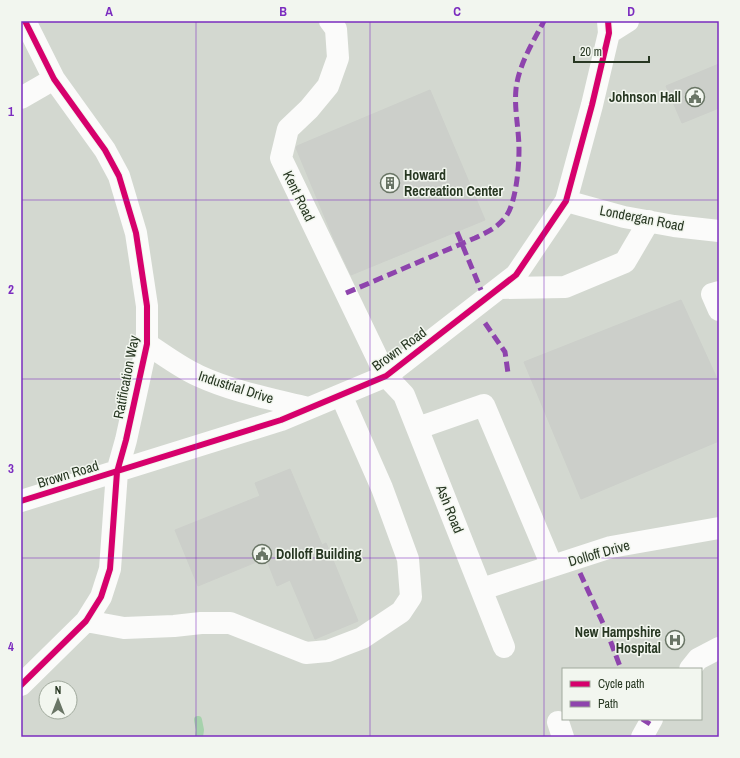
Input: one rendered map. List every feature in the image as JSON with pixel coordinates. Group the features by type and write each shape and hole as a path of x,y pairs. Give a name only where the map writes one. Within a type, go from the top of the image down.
{"street":[{"name":"Ratification Way","path":"21,685 86,621 101,597 110,569 117,472 126,440 147,344 147,306 136,234 119,176 104,150 54,79 25,21"},
{"name":"Kent Road","path":"330,21 336,29 338,58 328,86 309,109 288,129 281,158 386,376"},
{"path":"609,27 628,21"},
{"name":"Brown Road","path":"21,501 281,420 386,376 500,288 516,275 566,201 592,105 609,27"},
{"path":"21,98 54,79"},
{"name":"Londergan Road","path":"566,201 624,217 719,231"},
{"path":"500,288 565,287 625,262 649,221"},
{"path":"719,292 712,294 719,310"},
{"name":"Industrial Drive","path":"147,344 185,369 229,388 308,408"},
{"name":"Ash Road","path":"386,376 404,395 504,647"},
{"path":"86,621 124,628 174,626 201,623 230,623 306,653 328,651 362,638 401,612 411,597 408,559 382,488 341,395"},
{"path":"418,428 484,405 552,566"},
{"name":"Dolloff Drive","path":"482,590 611,547 719,528"},
{"path":"691,668 698,659 719,648"},
{"path":"642,737 651,720"}],"shaded area":[{"path":"21,21 719,21 719,737 21,737"}],"building":[{"name":"Johnson Hall","path":"719,64 719,108 682,123 666,86"},
{"name":"Howard Recreation Center","path":"430,90 485,220 351,275 334,239 296,148 297,146"},
{"path":"681,300 719,383 719,441 581,499 524,362"},
{"name":"Dolloff Building","path":"290,469 322,545 326,543 358,621 315,639 290,580 277,586 266,558 198,586 175,530 260,496 255,483"}],"waterway":[{"path":"198,720 200,730 199,737"}],"marked path":[{"path":"346,293 475,238 497,226 503,220 511,206 516,187 519,150 516,89 520,71 544,21"},
{"path":"457,232 481,290"},
{"path":"485,323 505,352 508,373"},
{"path":"580,573 607,632 621,668"},
{"path":"644,720 650,724"}],"cycle path":[{"path":"21,685 86,621 101,597 110,569 117,472 126,440 147,344 147,306 136,233 119,176 105,150 54,79 25,21"},
{"path":"21,501 281,420 386,376 516,275 566,201 592,105 609,33 608,21"}],"place":[{"name":"Johnson Hall","path":"695,97"},
{"name":"Howard Recreation Center","path":"390,183"},
{"name":"Dolloff Building","path":"262,554"},
{"name":"New Hampshire Hospital","path":"675,640"}]}
